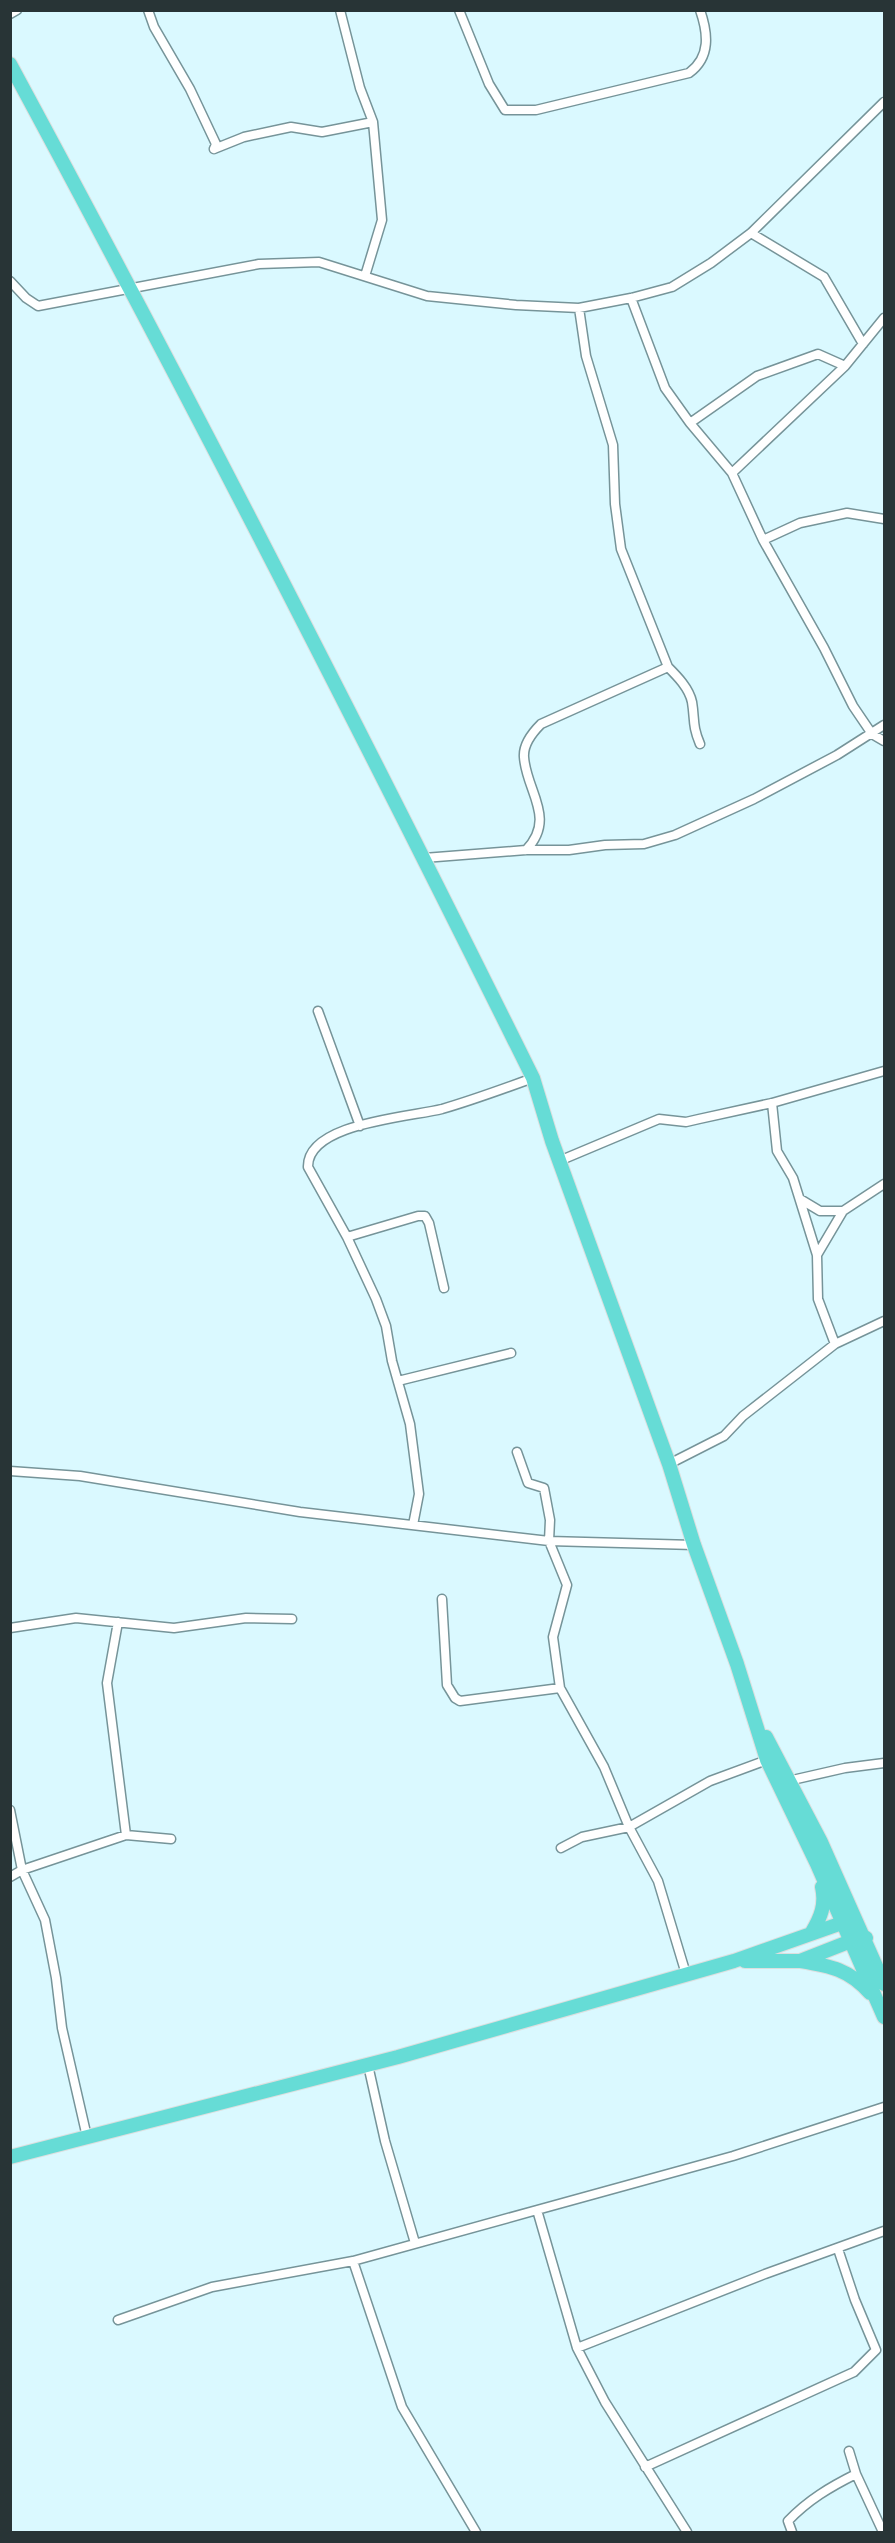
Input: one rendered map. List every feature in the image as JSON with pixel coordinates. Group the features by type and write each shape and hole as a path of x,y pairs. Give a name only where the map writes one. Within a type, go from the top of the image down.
{"main road":[{"path":"10,64 131,286 282,576 533,1078 559,1161 669,1464 694,1545 753,1711 767,1760 817,1864 842,1923 857,1932 883,1978"},
{"path":"753,1711 821,1842 857,1932 877,2001 885,2017"},
{"path":"812,1932 821,1917 825,1897 817,1864"},
{"path":"10,2157 368,2065 734,1961 842,1923"},
{"path":"800,1961 857,1932"},
{"path":"734,1961 800,1961 831,1967 854,1976 877,2001"}],"street":[{"path":"10,14 17,10"},
{"path":"148,10 154,27 190,89 212,135 216,144 213,149 244,136 291,127 322,132 373,122"},
{"path":"340,10 360,88 373,122 382,220 365,276"},
{"path":"459,10 489,84 505,110 536,110 689,73 697,67 707,44 700,10"},
{"path":"10,281 38,306 131,286 259,264 320,262 428,296 516,305 579,308 631,298 672,287 711,263 752,233 885,102"},
{"path":"752,233 825,278 862,344"},
{"path":"631,298 665,388 690,423 732,473 763,540 819,639 853,706 872,734 885,741"},
{"path":"579,308 586,356 613,445 615,504 621,549 668,667 681,681 692,700 692,724 700,744"},
{"path":"732,473 845,366 885,318"},
{"path":"690,423 757,376 775,368 818,354 845,366"},
{"path":"763,540 800,523 847,513 885,519"},
{"path":"526,850 536,839 541,818 524,756 529,736 541,724 668,667"},
{"path":"424,858 645,844 675,836 764,793 885,725"},
{"path":"318,1011 360,1126"},
{"path":"559,1161 659,1119 686,1122 772,1103 885,1071"},
{"path":"413,1525 419,1494 410,1424 379,1308 347,1237 308,1167 308,1156 315,1146 325,1139 360,1126 383,1119 439,1109 533,1078"},
{"path":"772,1103 777,1151 793,1178 817,1255 818,1299 835,1344"},
{"path":"817,1255 843,1211 885,1184"},
{"path":"800,1199 820,1211 843,1211"},
{"path":"347,1237 418,1216 425,1216 429,1223 444,1288"},
{"path":"669,1464 724,1436 743,1416 835,1344 885,1321"},
{"path":"398,1381 511,1353"},
{"path":"517,1452 528,1483 544,1488 550,1520 549,1540 567,1585 553,1637 560,1688 604,1767 629,1827 658,1881 686,1974"},
{"path":"10,1471 80,1476 300,1512 549,1540 694,1545"},
{"path":"442,1599 447,1685 455,1698 460,1701 560,1688"},
{"path":"10,1628 76,1618 174,1628 246,1618 292,1619"},
{"path":"118,1622 107,1683 126,1835"},
{"path":"561,1848 582,1837 629,1827 710,1781 767,1760"},
{"path":"788,1781 845,1768 885,1763"},
{"path":"10,1810 22,1870 45,1920 56,1978 62,2028 87,2137"},
{"path":"10,1877 22,1870 126,1835 171,1839"},
{"path":"368,2065 385,2141 415,2243"},
{"path":"118,2320 212,2287 353,2261 733,2156 885,2107"},
{"path":"537,2210 577,2348 605,2402 687,2532"},
{"path":"577,2348 765,2274 885,2231"},
{"path":"645,2467 854,2372 876,2350 855,2300 838,2248"},
{"path":"353,2261 402,2407 476,2532"},
{"path":"849,2451 856,2474 884,2532"},
{"path":"792,2532 788,2521 801,2507 828,2487 856,2474"}]}
